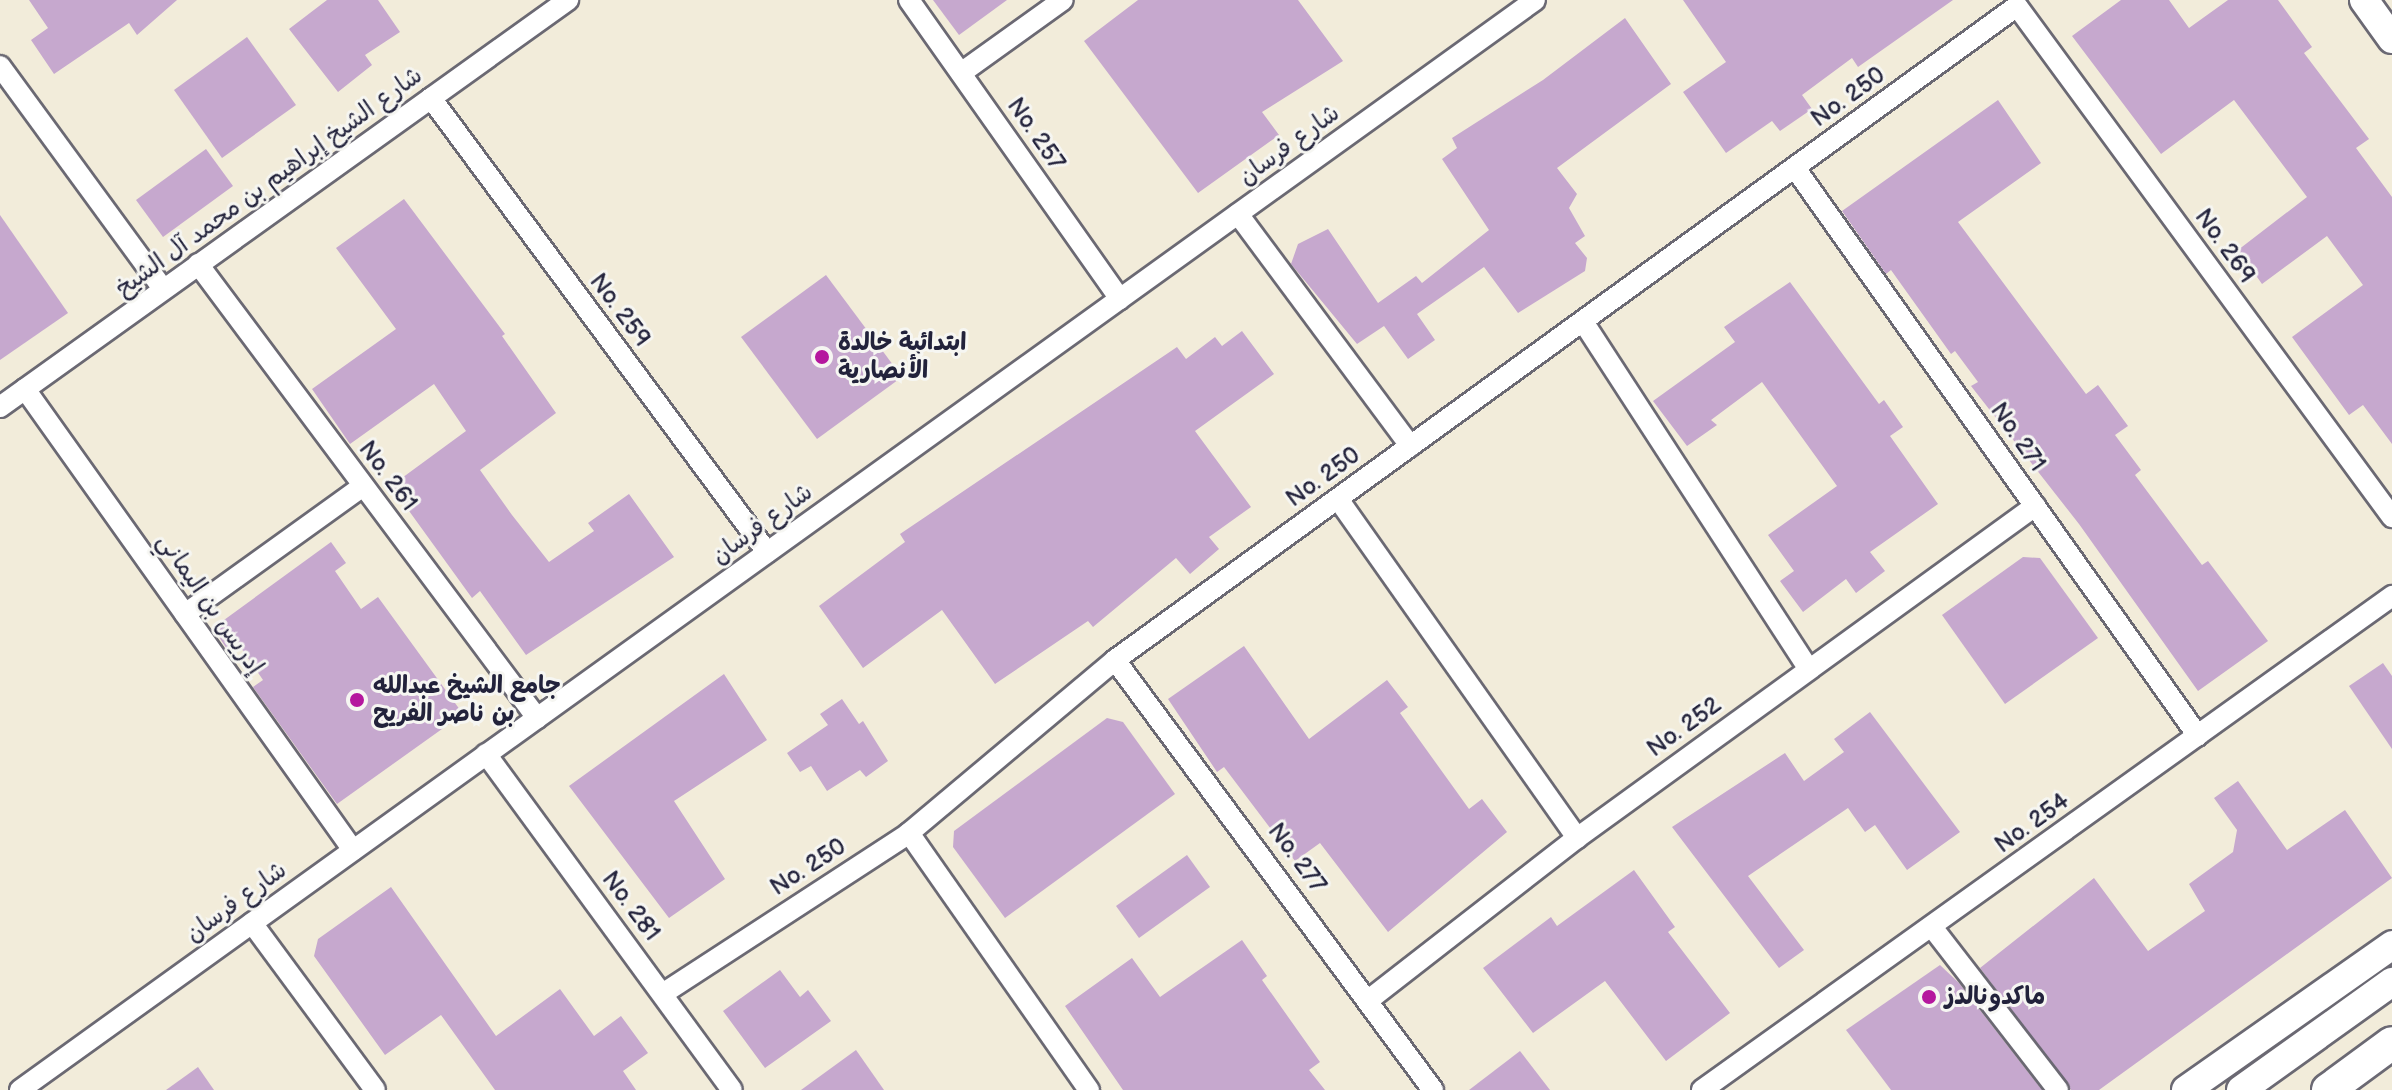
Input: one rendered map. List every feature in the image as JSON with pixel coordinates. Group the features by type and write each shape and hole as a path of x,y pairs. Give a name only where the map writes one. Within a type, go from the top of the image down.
{"main road":[{"path":"2364,0 2392,39"},
{"path":"2186,1090 2392,945"},
{"path":"2241,1090 2392,982"},
{"path":"2328,1090 2392,1043"}],"street":[{"name":"شارع الشيخ إبراهيم بن محمد آل الشيخ","path":"0,407 568,0"},
{"name":"No. 257","path":"909,0 1120,299"},
{"path":"961,73 1063,0"},
{"name":"شارع فرسان","path":"20,1090 1535,0"},
{"name":"No. 250","path":"664,993 909,833 1115,660 1584,323 2017,6"},
{"name":"No. 269","path":"2017,6 2392,517"},
{"path":"0,66 163,289"},
{"name":"No. 259","path":"431,98 767,552"},
{"name":"No. 271","path":"1795,168 2198,736"},
{"path":"1238,214 1410,446"},
{"name":"No. 261","path":"198,264 537,718"},
{"path":"1584,323 1808,668"},
{"name":"إدريس بن اليماني","path":"25,389 353,850"},
{"path":"185,614 363,486"},
{"path":"1338,499 1577,838"},
{"name":"No. 252","path":"1370,999 1577,838 2035,506"},
{"name":"No. 254","path":"1702,1090 2392,596"},
{"name":"No. 277","path":"1115,660 1370,999 1433,1090"},
{"name":"No. 281","path":"486,754 664,993 732,1090"},
{"path":"909,833 1089,1090"},
{"path":"252,923 375,1090"},
{"path":"1932,927 2058,1090"}],"building":[{"path":"29,0 177,0 137,35 129,23 54,74 31,40 48,28"},
{"path":"327,0 378,0 400,32 365,55 372,65 338,92 289,29"},
{"path":"933,0 1007,0 959,35"},
{"path":"1138,0 1298,0 1343,61 1262,112 1279,135 1198,193 1084,41"},
{"path":"1683,0 1953,0 1858,67 1852,58 1802,95 1812,109 1780,131 1772,121 1726,153 1683,92 1726,62"},
{"path":"2121,0 2169,0 2189,28 2228,0 2278,0 2312,47 2304,53 2369,139 2356,148 2392,197 2392,444 2363,405 2349,415 2292,337 2363,285 2327,236 2262,284 2238,250 2307,197 2234,100 2161,154 2072,36"},
{"path":"1625,18 1671,84 1557,168 1577,194 1569,208 1585,236 1575,243 1587,258 1585,271 1518,313 1484,267 1417,314 1435,340 1408,359 1384,326 1357,344 1291,264 1298,244 1328,229 1378,303 1416,276 1422,283 1489,230 1442,159 1457,148 1452,138 1543,80"},
{"path":"247,37 296,105 222,158 174,90"},
{"path":"1998,100 2041,163 1958,222 2086,394 2098,385 2128,426 2115,435 2141,470 2135,475 2202,565 2208,561 2268,641 2198,691 2079,524 1971,386 1978,382 1955,351 1951,354 1891,270 1886,274 1842,211"},
{"path":"206,149 233,186 163,237 136,200"},
{"path":"404,199 505,334 502,336 556,413 480,470 512,515 549,562 594,531 588,523 629,494 674,557 526,655 480,591 472,598 391,486 466,431 434,384 350,444 312,389 396,329 336,248"},
{"path":"0,215 68,313 0,360"},
{"name":"ابتدائية خالدة الأنصارية","path":"826,275 902,377 817,439 741,337"},
{"path":"1790,282 1879,404 1884,400 1903,427 1890,436 1938,504 1870,552 1885,571 1856,593 1846,579 1803,612 1780,581 1794,571 1768,535 1837,486 1762,382 1711,420 1717,425 1687,446 1653,401 1735,342 1724,327"},
{"path":"1242,331 1274,374 1195,431 1251,507 1209,537 1219,549 1190,574 1176,558 1093,627 1088,621 995,684 942,610 863,668 819,606 905,542 900,534 1177,347 1186,359 1215,337 1222,346"},
{"name":"جامع الشيخ عبدالله بن ناصر الفريح","path":"331,542 346,563 335,571 361,609 378,597 463,714 337,804 253,687 263,680 237,642 227,649 213,628"},
{"path":"2023,557 2040,558 2098,638 2005,704 1942,615"},
{"path":"1244,646 1309,739 1387,680 1408,707 1400,713 1469,809 1482,799 1507,832 1388,932 1320,843 1295,861 1224,767 1217,772 1168,699"},
{"path":"2383,663 2392,676 2392,749 2349,686"},
{"path":"724,674 767,740 674,801 725,879 669,918 569,786"},
{"path":"842,699 859,724 863,721 888,761 866,777 860,770 827,791 811,766 800,772 787,753 828,725 820,714"},
{"path":"1870,712 1960,832 1907,870 1875,825 1865,832 1848,808 1748,876 1804,950 1779,968 1672,827 1785,753 1804,781 1844,752 1834,739"},
{"path":"1107,718 1123,722 1175,794 1005,918 953,847 954,831"},
{"path":"2238,781 2287,850 2345,810 2392,878 2099,1090 2071,1090 1980,968 2094,878 2148,951 2205,911 2189,884 2233,852 2237,830 2214,798"},
{"path":"1187,855 1210,887 1139,938 1116,906"},
{"path":"1634,870 1675,927 1668,932 1730,1013 1666,1061 1605,981 1533,1033 1483,968 1551,917 1557,926"},
{"path":"391,887 496,1036 560,989 594,1036 621,1016 648,1053 623,1071 636,1090 495,1090 441,1015 385,1055 314,956 318,939"},
{"path":"1242,940 1267,976 1262,980 1320,1062 1309,1070 1325,1090 1123,1090 1065,1006 1132,958 1160,997"},
{"name":"ماكدونالدز","path":"1940,965 1959,983 2042,1090 1891,1090 1846,1030"},
{"path":"780,970 800,997 808,990 831,1021 765,1068 723,1011"},
{"path":"856,1050 884,1090 801,1090"},
{"path":"1520,1051 1550,1090 1469,1090"},
{"path":"198,1067 214,1090 166,1090"}],"place":[{"name":"ابتدائية خالدة الأنصارية","path":"822,357"},
{"name":"جامع الشيخ عبدالله بن ناصر الفريح","path":"357,700"},
{"name":"ماكدونالدز","path":"1929,997"}]}
